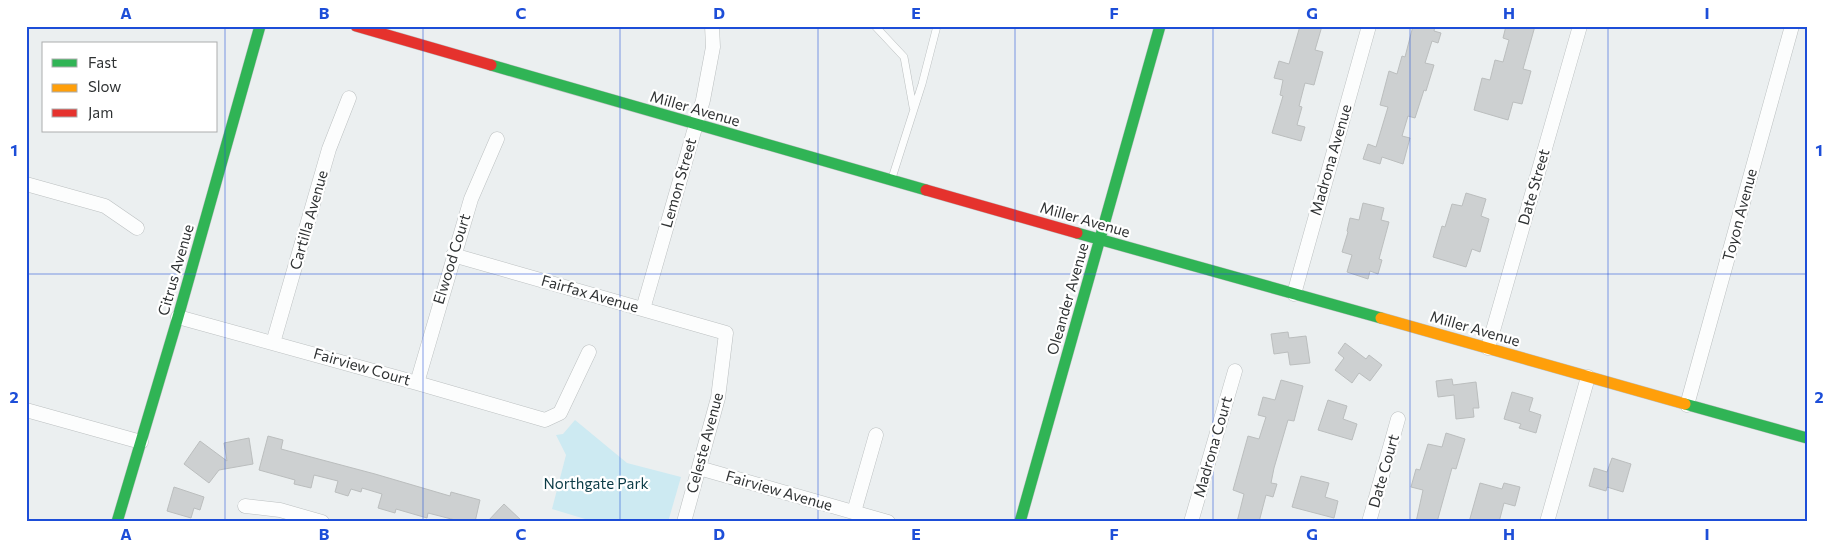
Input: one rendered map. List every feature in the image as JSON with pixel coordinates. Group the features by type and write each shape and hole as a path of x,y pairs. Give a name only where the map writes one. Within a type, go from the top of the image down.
{"street":[{"name":"Citrus Avenue","path":"117,522 178,317 260,26"},
{"name":"Miller Avenue","path":"356,26 891,181 1807,438"},
{"name":"Lemon Street","path":"643,308 703,100 713,47 712,26"},
{"name":"Oleander Avenue","path":"1020,522 1160,26"},
{"name":"Madrona Avenue","path":"1294,294 1369,26"},
{"name":"Date Street","path":"1488,348 1580,26"},
{"name":"Toyon Avenue","path":"1688,405 1792,26"},
{"name":"Cartilla Avenue","path":"273,343 330,148 349,98"},
{"name":"Elwood Court","path":"417,383 470,199 497,139"},
{"path":"26,184 105,206 137,228"},
{"name":"Fairfax Avenue","path":"453,255 726,333"},
{"name":"Fairview Court","path":"178,317 545,420 560,413 589,352"},
{"name":"Celeste Avenue","path":"684,522 718,398 726,333"},
{"name":"Madrona Court","path":"1191,522 1235,372"},
{"path":"1547,522 1588,377"},
{"path":"26,410 141,442"},
{"name":"Date Court","path":"1369,522 1398,419"},
{"path":"854,512 876,435"},
{"name":"Fairview Avenue","path":"699,468 888,522"},
{"path":"245,506 280,510 322,522"}],"lane":[{"path":"875,26 904,57 914,110"},
{"path":"891,181 914,110 937,26"}],"green space":[{"name":"Northgate Park","path":"575,420 627,463 681,477 668,522 595,522 552,509 566,455 556,435 563,434"}],"building":[{"path":"1300,26 1322,26 1315,50 1323,52 1314,85 1305,83 1299,106 1302,107 1297,125 1305,127 1301,141 1272,133 1283,96 1280,95 1283,80 1274,78 1279,61 1289,64"},
{"path":"1413,26 1435,26 1434,31 1441,33 1438,43 1432,41 1425,63 1434,65 1426,91 1424,90 1415,118 1408,116 1402,136 1410,138 1403,164 1382,157 1380,164 1363,159 1368,144 1376,147 1388,107 1380,105 1389,71 1397,74 1402,56 1405,57"},
{"path":"1506,26 1535,26 1523,69 1531,71 1522,104 1513,102 1508,120 1474,110 1482,78 1490,80 1495,60 1503,62 1509,40 1503,38"},
{"path":"1466,193 1486,199 1481,216 1489,219 1480,252 1472,249 1466,267 1433,257 1442,226 1445,227 1452,204 1462,206"},
{"path":"1363,203 1384,208 1381,220 1389,222 1379,259 1382,260 1378,274 1370,271 1368,279 1347,272 1352,255 1342,252 1350,218 1359,220"},
{"path":"1288,332 1289,338 1306,336 1310,363 1290,365 1288,352 1274,354 1271,334"},
{"path":"1345,343 1366,359 1369,355 1382,365 1370,381 1359,373 1352,383 1335,370 1344,358 1338,353"},
{"path":"1452,379 1453,385 1476,382 1479,408 1473,408 1474,417 1456,419 1454,395 1438,397 1436,381"},
{"path":"1281,380 1303,386 1294,421 1288,420 1274,468 1271,483 1277,484 1273,497 1266,495 1259,522 1237,522 1244,494 1233,490 1248,436 1259,439 1266,417 1258,415 1263,397 1275,400"},
{"path":"1512,392 1533,398 1529,411 1541,415 1536,433 1519,428 1521,424 1504,419"},
{"path":"1328,400 1347,406 1343,419 1357,424 1352,440 1318,430"},
{"path":"1446,433 1465,439 1456,469 1452,468 1437,522 1416,522 1423,490 1411,487 1416,469 1420,470 1428,444 1442,447"},
{"path":"268,436 283,440 281,449 450,496 451,492 480,500 475,522 463,522 428,513 427,518 396,509 395,513 378,508 382,494 362,488 361,492 351,489 348,496 335,492 338,481 314,475 311,488 294,484 295,480 259,470"},
{"path":"249,438 253,464 219,470 209,483 184,464 200,441 227,461 224,443"},
{"path":"1612,458 1631,464 1623,492 1607,487 1606,491 1589,486 1594,468 1607,472"},
{"path":"1301,476 1329,483 1325,497 1338,501 1334,518 1292,507"},
{"path":"1480,483 1502,489 1504,483 1520,487 1515,506 1504,503 1499,522 1469,522"},
{"path":"174,487 204,497 200,510 194,508 191,518 167,511"},
{"path":"504,504 523,522 487,522"}],"traffic: fast":[{"path":"117,522 178,317 260,26"},
{"path":"1020,522 1160,26"},
{"path":"491,65 926,190"},
{"path":"1077,233 1381,318"},
{"path":"1685,404 1807,438"}],"traffic: slow":[{"path":"1381,318 1685,404"}],"traffic: jam":[{"path":"356,26 491,65"},
{"path":"926,190 1077,233"}]}
